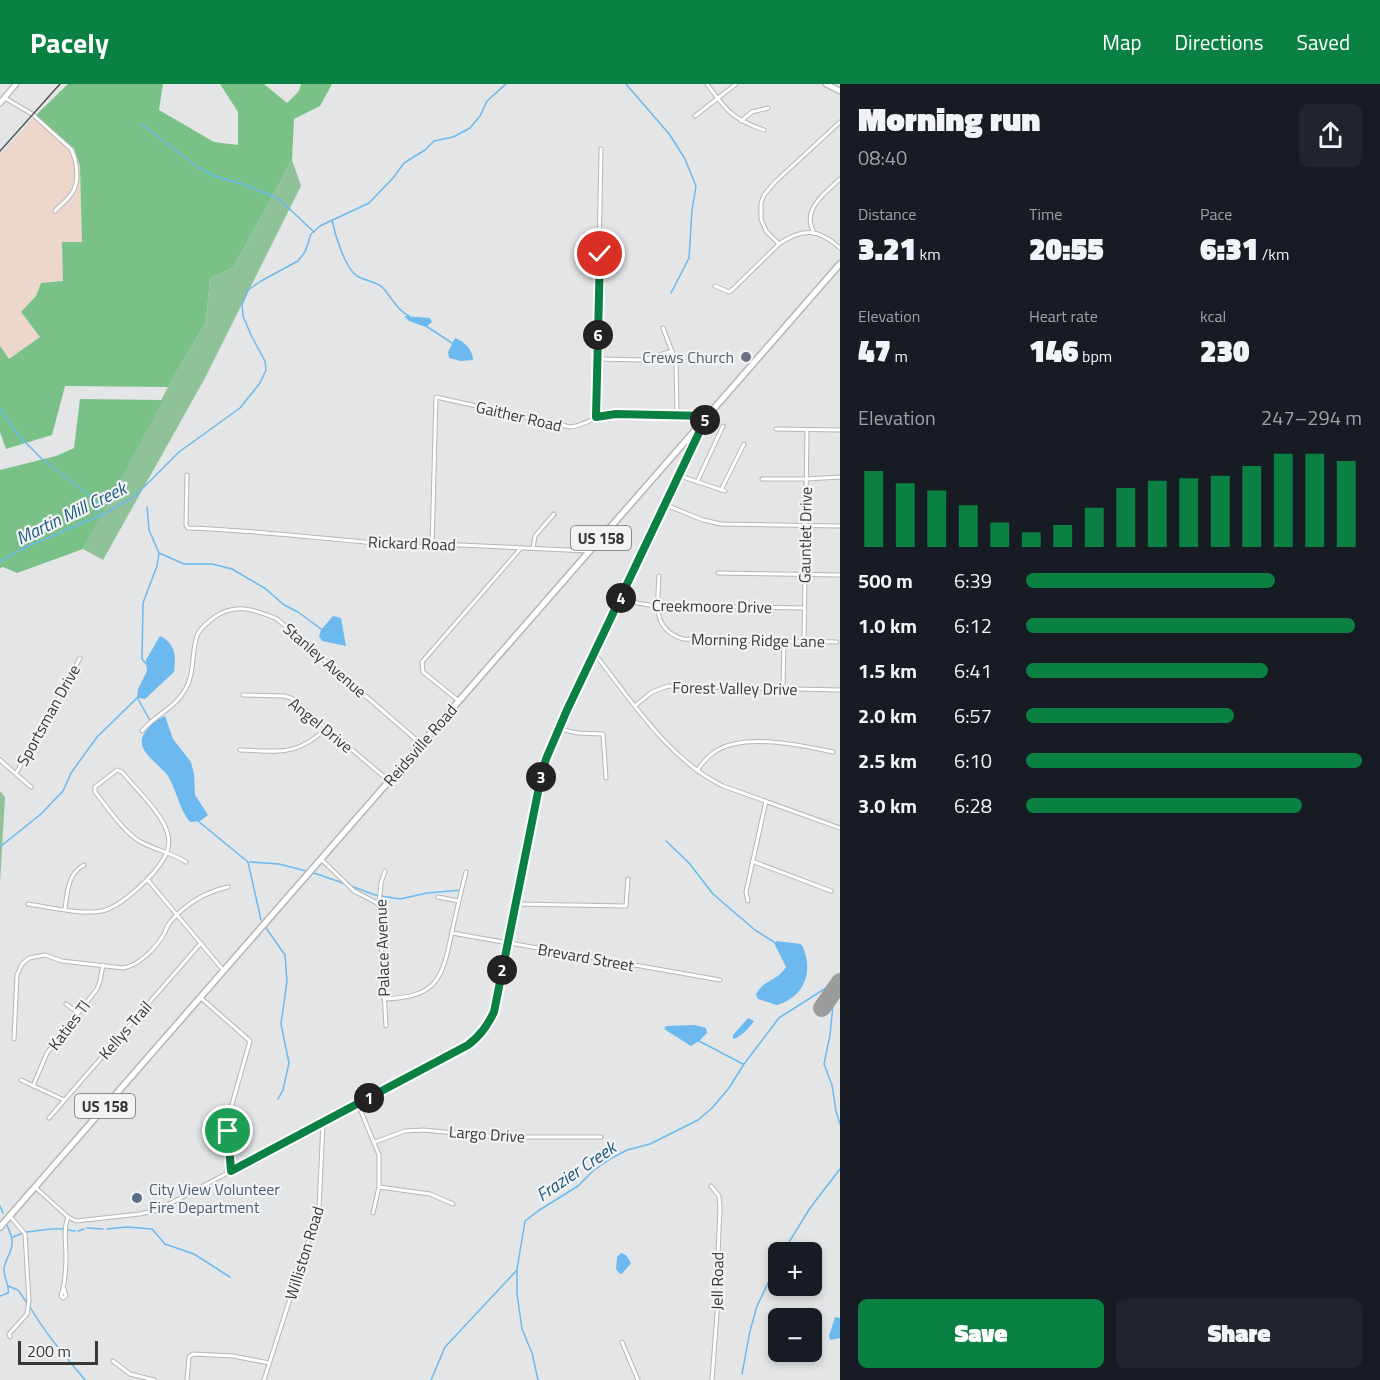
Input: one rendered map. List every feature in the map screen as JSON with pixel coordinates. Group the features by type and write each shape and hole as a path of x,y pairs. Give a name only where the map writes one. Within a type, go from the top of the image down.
{"highway":[{"name":"Reidsville Road","path":"0,1227 840,264"}],"main road":[{"path":"0,103 16,84"},
{"path":"826,84 840,91"}],"street":[{"path":"707,84 729,113 741,122 764,130"},
{"path":"695,116 736,84"},
{"path":"5,98 32,114 71,149 74,155 75,187 70,196 55,211"},
{"path":"741,122 752,112 768,108"},
{"path":"779,244 766,231 761,219 761,203 764,195 840,122"},
{"path":"596,417 601,150"},
{"path":"814,232 811,227 813,207 840,179"},
{"path":"716,286 729,292 787,238 814,232 824,236 840,248"},
{"path":"663,328 677,371 677,415"},
{"path":"598,359 644,360 672,351"},
{"name":"Gaither Road","path":"432,546 436,397 562,427 577,427 596,417 616,414 707,416"},
{"path":"35,1187 68,1217 81,1221 154,1211 323,1123 468,1045 480,1036 494,1012 546,759 707,416"},
{"path":"697,482 723,426"},
{"path":"776,429 840,430"},
{"name":"Gauntlet Drive","path":"804,640 807,430"},
{"path":"680,476 723,491 744,444"},
{"name":"Rickard Road","path":"187,475 186,525 188,528 432,546 438,544 589,551"},
{"path":"762,478 840,477"},
{"path":"666,505 703,520 721,524 840,526"},
{"path":"533,549 535,536 554,514"},
{"path":"459,700 423,672 422,662 521,548"},
{"path":"718,573 840,575"},
{"name":"Morning Ridge Lane","path":"659,576 658,605 662,625 673,636 837,642"},
{"name":"Creekmoore Drive","path":"623,594 637,603 658,605 804,608"},
{"name":"Stanley Avenue","path":"141,731 185,691 191,675 197,635 203,627 221,613 242,608 277,619 421,744"},
{"path":"783,688 784,640"},
{"path":"594,653 662,738 696,771 723,786 840,828"},
{"name":"Sportsman Drive","path":"16,773 80,658"},
{"name":"Forest Valley Drive","path":"636,705 652,692 668,686 840,690"},
{"name":"Angel Drive","path":"243,695 291,698 389,781"},
{"path":"240,750 286,752 295,750 313,740 327,728"},
{"path":"559,729 578,733 603,734 606,778"},
{"path":"696,771 705,759 716,751 727,745 742,742 792,744 833,752"},
{"path":"0,760 31,787"},
{"path":"28,904 103,911 120,902 147,879 163,860 167,852 169,838 164,824 122,772 117,770 95,787 95,792 137,840 167,852 172,853 186,862"},
{"path":"748,901 746,892 766,801"},
{"path":"320,859 354,891 379,904"},
{"path":"752,861 831,891"},
{"path":"65,909 71,879 74,873 84,865"},
{"name":"Palace Avenue","path":"385,871 379,904 386,1026"},
{"path":"384,999 410,997 433,985 445,964 466,872"},
{"path":"147,879 223,970"},
{"path":"516,904 626,906 628,879"},
{"path":"14,1039 17,975 25,961 33,956 45,955 63,961 123,968 137,964 162,937 170,922 177,915 203,895 228,887"},
{"path":"438,897 459,901"},
{"name":"Brevard Street","path":"452,933 720,981"},
{"name":"Kellys Trail","path":"49,1118 201,943"},
{"name":"Katies Tl","path":"33,1086 47,1053 99,985 103,965"},
{"path":"199,997 250,1041 229,1115 231,1171"},
{"path":"66,1004 78,1013"},
{"path":"21,1080 64,1100"},
{"path":"358,1104 375,1142 380,1170 373,1213"},
{"name":"Williston Road","path":"264,1380 320,1208 323,1123"},
{"name":"Largo Drive","path":"375,1142 405,1131 423,1130 499,1137 601,1137"},
{"name":"Jell Road","path":"711,1186 719,1196 720,1208 719,1287 712,1380"},
{"path":"379,1187 420,1191 453,1204"},
{"path":"10,1216 21,1226 25,1234 29,1295 26,1316 9,1334 10,1337"},
{"path":"64,1289 65,1225 68,1217"},
{"path":"622,1341 638,1380"},
{"path":"187,1380 188,1360 190,1355 196,1353 233,1356 269,1363"},
{"path":"113,1361 130,1374 154,1380"}],"shaded area":[{"path":"37,114 74,148 80,166 82,242 63,281 41,283 36,296 21,312 40,337 9,359 0,346 0,155"}],"green space":[{"path":"68,84 163,84 159,110 214,142 238,145 238,112 220,84 264,84 287,103 299,91 301,84 332,84 320,106 294,119 292,160 233,268 210,278 206,322 168,387 65,386 52,435 6,449 0,432 0,346 9,359 40,337 21,312 36,296 41,283 63,281 62,242 82,242 80,166 74,148 35,116"},
{"path":"292,160 301,186 205,378 103,560 83,549 168,387 206,322 210,278 233,268"},
{"path":"80,399 163,400 83,549 17,573 3,567 0,568 0,470 56,456 74,448"},
{"path":"0,791 5,797 0,883"}],"water":[{"path":"404,316 430,318 432,322 426,327 409,321"},
{"path":"455,338 467,346 473,360 461,361 449,358 448,352"},
{"path":"333,616 341,618 346,646 322,641 319,636 321,630"},
{"path":"160,636 169,643 174,651 174,672 145,699 137,698 138,689 147,671 146,660"},
{"path":"165,716 173,739 191,762 195,795 208,815 200,821 190,822 168,776 148,755 142,744 142,738 148,728"},
{"path":"777,941 802,945 806,954 807,973 794,996 777,1005 758,999 756,995 762,986 783,972 786,967 774,943"},
{"path":"748,1018 754,1021 742,1034 733,1039 733,1035"},
{"path":"695,1025 706,1028 707,1033 691,1046 664,1029 666,1026"},
{"path":"621,1253 626,1255 631,1263 622,1274 616,1269 617,1257"},
{"path":"835,1317 840,1318 840,1338 830,1340 829,1336"}],"waterway":[{"name":"Martin Mill Creek","path":"0,561 26,547 104,514 134,497 179,452 240,408 260,383 266,370 265,361 243,316 242,305 248,290 298,261 305,252 311,234 320,226 369,203 404,163 425,150 434,141 453,137 470,128 480,116 487,101 506,84"},
{"path":"626,84 670,135 685,159 696,186 689,258 671,293"},
{"path":"141,124 199,168 217,177 243,184 279,199 314,232"},
{"path":"332,220 348,266 360,278 380,286 409,316"},
{"path":"426,326 452,343"},
{"name":"Martin Mill Creek","path":"0,409 21,438 42,459 93,498 98,505 100,516"},
{"path":"147,507 149,530 159,553 157,566 143,603 142,659 148,666"},
{"path":"159,553 184,564 212,564 232,569 266,589 284,605 321,629"},
{"path":"0,847 41,814 63,791 71,773 97,737 138,697"},
{"path":"138,699 153,726"},
{"path":"198,821 248,862 261,920"},
{"path":"666,841 689,863 713,894 755,930 774,942"},
{"path":"250,862 279,864 306,871"},
{"path":"311,872 343,883"},
{"path":"351,886 375,895 400,899 427,893 463,890"},
{"path":"266,928 285,955 287,981 281,1024 289,1063 283,1090 278,1099"},
{"name":"Frazier Creek","path":"538,1380 532,1353 522,1329 517,1294 517,1269 525,1221 578,1186 594,1170 612,1158 627,1150 650,1144 698,1120 729,1088 779,1018 840,979"},
{"path":"835,985 830,1035 824,1064 832,1085 840,1124"},
{"path":"699,1041 743,1064"},
{"path":"789,1242 810,1208 840,1169"},
{"path":"0,1206 3,1213"},
{"path":"0,1296 8,1293 4,1270 12,1241 7,1225"},
{"path":"107,1229 127,1227 152,1229 165,1244 194,1254 230,1277"},
{"path":"87,1228 103,1229"},
{"path":"26,1232 63,1229"},
{"path":"78,1231 84,1229"},
{"path":"67,1230 75,1231"},
{"path":"13,1237 23,1233"},
{"name":"Frazier Creek","path":"431,1380 445,1347 517,1270"},
{"path":"742,1374 757,1306 768,1283"},
{"path":"8,1286 18,1290 27,1303"},
{"path":"30,1307 85,1380"}],"runway":[{"path":"822,1008 840,982"}],"railway":[{"path":"0,151 60,84"}],"place":[{"name":"Crews Church","path":"746,357"},
{"name":"City View Volunteer Fire Department","path":"137,1198"}],"route":[{"path":"228,1131 231,1171 468,1045 480,1036 494,1012 546,759 567,710 707,416 616,414 596,417 600,254"}]}
